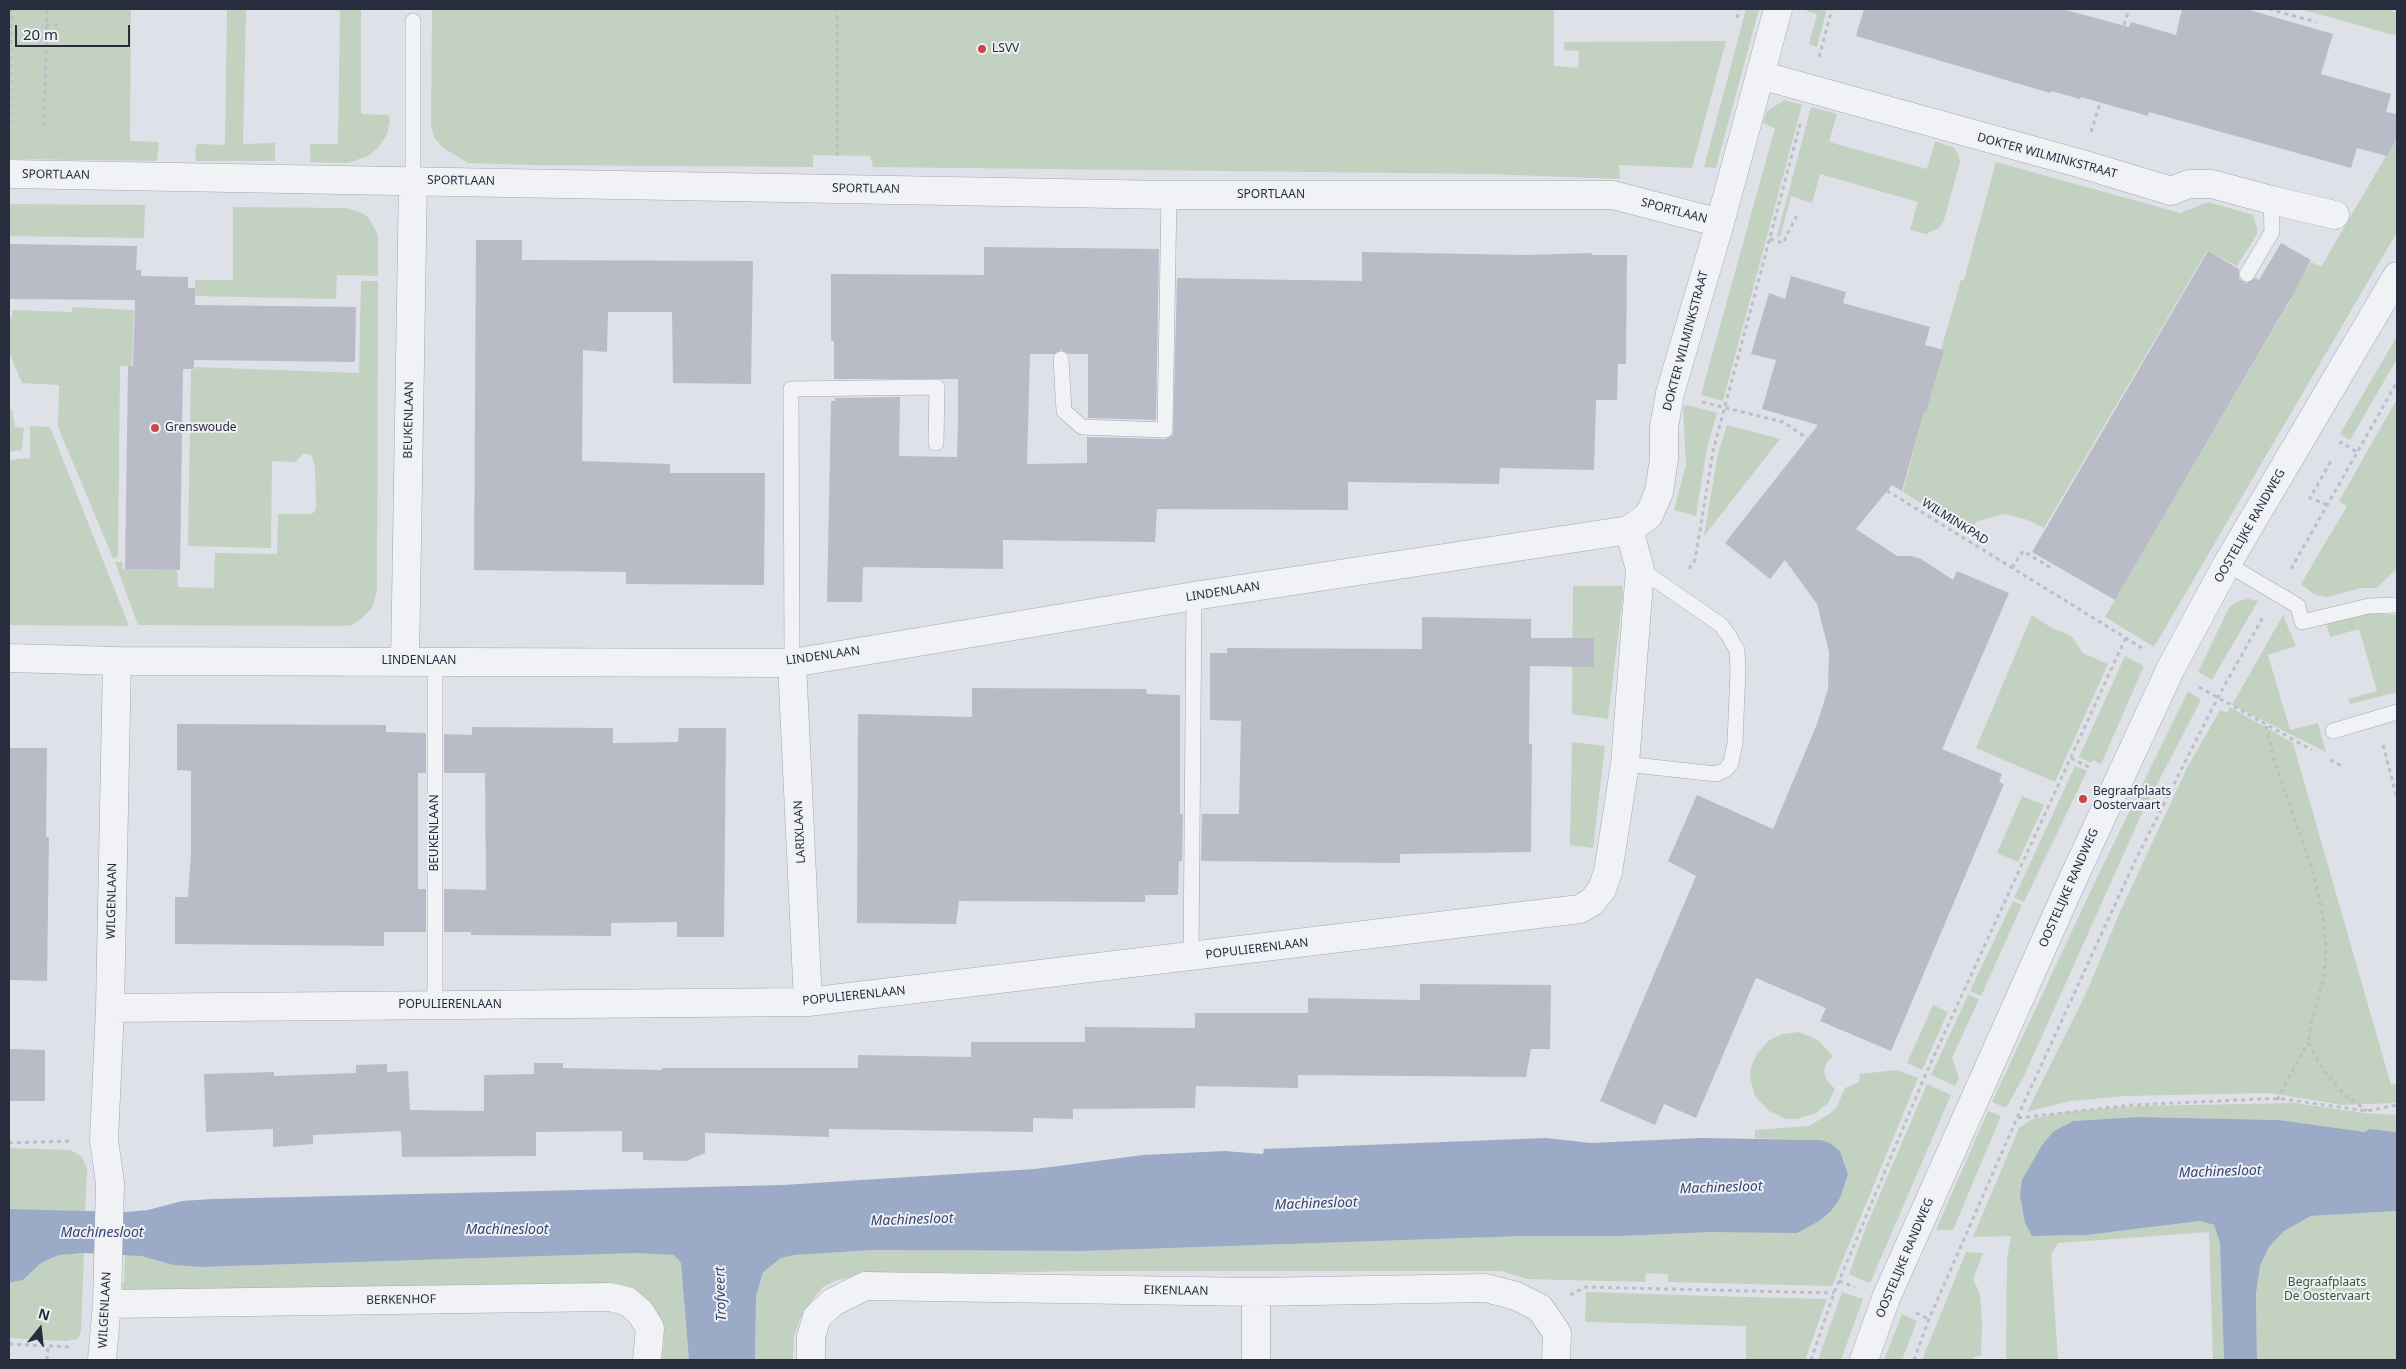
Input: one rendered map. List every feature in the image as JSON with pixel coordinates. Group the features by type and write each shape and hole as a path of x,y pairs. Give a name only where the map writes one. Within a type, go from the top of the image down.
{"street":[{"name":"DOKTER WILMINKSTRAAT","path":"1629,530 1649,515 1659,492 1664,459 1664,427 1670,394 1720,223 1778,9"},
{"name":"DOKTER WILMINKSTRAAT","path":"1760,75 2082,164 2171,191 2190,184 2212,184 2335,215"},
{"name":"SPORTLAAN","path":"9,174 1169,195 1613,195 1720,223"},
{"name":"BEUKENLAAN","path":"405,661 413,180"},
{"name":"OOSTELIJKE RANDWEG","path":"1864,1360 1886,1298 2076,873 2171,668 2227,564 2397,276"},
{"name":"LINDENLAAN","path":"9,658 116,661 792,663 1194,596 1629,530"},
{"path":"1625,764 1640,570 1629,530"},
{"name":"WILGENLAAN","path":"102,1355 107,1293 110,1183 104,1140 110,1008 116,661"},
{"name":"LARIXLAAN","path":"792,663 808,1002"},
{"name":"POPULIERENLAAN","path":"110,1008 808,1002 1570,912 1592,902 1602,889 1608,872 1625,764"},
{"name":"EIKENLAAN","path":"811,1360 811,1337 817,1318 834,1302 865,1286 1256,1292 1486,1288 1516,1296 1540,1308"},
{"path":"1256,1292 1256,1360"},
{"name":"BERKENHOF","path":"107,1293 610,1298 627,1302 640,1312 650,1328 647,1360"},
{"path":"1540,1308 1557,1332 1556,1360"}],"lane":[{"path":"413,21 413,180"},
{"path":"1061,359 1064,411 1082,427 1165,430 1169,195"},
{"path":"2247,274 2272,232 2271,200"},
{"path":"792,663 791,388 937,387 936,443"},
{"path":"2227,564 2298,606 2302,622 2369,606 2397,605"},
{"path":"1625,764 1716,774 1725,770 1731,763 1735,734 1737,650 1721,625 1640,570"},
{"path":"1191,957 1194,596"},
{"name":"BEUKENLAAN","path":"435,661 435,1005"},
{"path":"2332,731 2397,712"}],"path":[{"path":"10,124 11,9"},
{"path":"44,126 47,9"},
{"path":"836,188 837,9"},
{"path":"1672,592 1696,560 1714,451 1809,89 1832,9"},
{"path":"2082,164 2128,9"},
{"path":"2269,9 2316,22"},
{"path":"46,24 62,25"},
{"path":"1770,239 1783,243 1797,215"},
{"path":"1914,1360 1929,1319 2017,1118 2136,859 2217,699 2397,382"},
{"name":"WILMINKPAD","path":"1670,394 1783,422 1860,474 2126,637 2217,699 2318,753"},
{"path":"2336,450 2341,442 2357,452"},
{"path":"2327,505 2310,498 2332,458"},
{"path":"2012,568 2023,551 2051,568"},
{"path":"1811,1360 1834,1293 1924,1078 2126,637"},
{"path":"2376,718 2397,798"},
{"path":"2266,726 2274,760 2311,866 2323,920 2326,945 2324,977 2308,1042 2277,1100"},
{"path":"2326,758 2344,767"},
{"path":"2308,1042 2324,1071 2344,1094 2367,1111"},
{"path":"2017,1118 2132,1104 2277,1100 2367,1111 2397,1105"},
{"path":"9,1143 104,1140"},
{"path":"1540,1308 1586,1287 1834,1293"},
{"path":"9,1344 48,1346 102,1355"},
{"path":"47,1360 48,1346"}],"green space":[{"path":"9,9 131,9 130,141 159,142 157,161 9,159"},
{"path":"340,9 361,9 361,114 388,115 390,119 387,134 378,148 368,156 348,163 311,162 311,144 338,144"},
{"name":"LSVV","path":"432,9 1554,9 1554,66 1578,68 1579,51 1564,50 1564,42 1726,41 1692,168 1619,165 1620,179 1488,174 873,167 870,156 813,155 813,167 530,165 468,163 442,147 434,137 431,125"},
{"path":"1746,9 1759,9 1716,168 1704,167"},
{"path":"1807,9 1827,9 1817,47 1809,44 1817,14 1806,11"},
{"path":"2300,9 2384,9 2397,12 2397,36"},
{"path":"227,10 246,10 243,144 275,143 275,161 196,161 195,149 198,144 225,145"},
{"path":"1785,100 1802,105 1723,401 1701,395 1775,128 1763,123 1767,111"},
{"path":"1811,107 1837,114 1829,142 1927,169 1935,141 1954,148 1960,162 1944,220 1939,228 1926,234 1910,230 1918,202 1820,174 1812,203 1791,196 1780,237 1777,236"},
{"path":"2397,137 2397,232 2154,647 2105,617 2291,299 2289,298 2311,262 2321,267"},
{"path":"1996,162 2180,213 2208,202 2253,215 2257,234 2237,266 2207,251 2044,528 2028,520 2005,514 1977,521 1974,527 1975,536 1903,492 1924,409 1961,280 1964,280"},
{"path":"9,204 145,205 144,238 9,236"},
{"path":"233,207 346,208 362,213 369,218 378,235 378,276 337,275 336,299 195,296 195,280 233,280"},
{"path":"361,281 378,281 377,590 372,608 352,625 341,626 138,625 115,562 122,562 123,569 177,570 178,587 214,588 215,553 277,554 278,514 312,514 316,509 315,467 312,456 304,453 295,462 272,461 271,548 188,546 191,370 195,370 195,367 359,373"},
{"path":"72,307 134,310 132,366 120,366 118,557 113,558 58,427 59,385 22,383 9,352 9,318 12,317 12,310 72,312"},
{"path":"2397,336 2397,359 2350,440 2340,434"},
{"path":"2397,399 2397,568 2377,588 2361,588 2327,597 2315,595 2301,584 2347,506 2339,501"},
{"path":"1687,405 1717,413 1707,448 1696,516 1674,510 1686,465 1683,407"},
{"path":"9,410 12,410 15,427 24,428 22,450 9,452"},
{"path":"1727,425 1780,439 1704,536 1718,453"},
{"path":"30,426 50,427 129,626 9,625 9,460 30,458"},
{"path":"1573,586 1622,586 1623,595 1608,719 1572,714"},
{"path":"2248,599 2258,601 2212,680 2198,672 2229,608 2238,601"},
{"path":"2362,612 2397,615 2397,692 2350,704 2348,699 2377,691 2359,629 2330,637 2326,622"},
{"path":"2032,615 2052,628 2071,636 2083,653 2108,664 2055,782 1976,748"},
{"path":"2283,615 2296,646 2268,655 2290,730 2318,723 2326,752 2232,705"},
{"path":"2125,656 2144,666 2101,764 2093,760 2091,763 2079,757"},
{"path":"2188,691 2201,700 2143,811 2024,1076 2006,1108 1992,1102 2093,886"},
{"path":"2230,707 2293,743 2391,1085 2397,1084 2397,1103 2342,1105 2269,1093 2126,1096 2070,1101 2027,1112 2087,991 2120,912 2187,768 2220,710 2227,713"},
{"path":"1572,742 1605,746 1593,848 1570,845"},
{"path":"2075,766 2087,771 2024,902 2014,898"},
{"path":"2022,796 2044,805 2018,862 1997,853"},
{"path":"2013,901 2022,905 1981,996 1970,991"},
{"path":"1968,995 1979,999 1952,1058 1959,1078 1955,1086 1931,1075"},
{"path":"1933,1005 1948,1012 1922,1070 1907,1063"},
{"path":"1799,1032 1818,1040 1833,1056 1827,1062 1824,1072 1827,1081 1835,1089 1829,1102 1816,1113 1797,1119 1786,1119 1769,1111 1755,1096 1750,1077 1751,1067 1757,1054 1769,1040 1783,1034"},
{"path":"1897,1070 1918,1078 1832,1286 1668,1282 1668,1274 1646,1273 1645,1282 1527,1279 1501,1271 869,1272 835,1281 823,1287 800,1319 794,1336 793,1360 755,1360 756,1296 763,1271 781,1258 794,1255 874,1250 1083,1251 1524,1236 1622,1236 1712,1232 1848,1174 1840,1151 1820,1140 1755,1138 1755,1130 1809,1126 1836,1108 1845,1088 1859,1082 1860,1074"},
{"path":"1927,1084 1951,1095 1870,1283 1849,1274 1866,1227"},
{"path":"2295,1103 2365,1113 2397,1115 2397,1132 2369,1129 2365,1132 2279,1120 2138,1117 2073,1121 2054,1131 2032,1236 2087,1235 2200,1221 2214,1225 2220,1242 2224,1360 2213,1360 2209,1232 2058,1243 2051,1255 2058,1360 2006,1360 2007,1258 2011,1236 1973,1237 2019,1128 2032,1119 2065,1112 2136,1106"},
{"path":"1988,1111 2001,1116 1953,1230 1936,1230"},
{"path":"9,1148 71,1150 82,1157 87,1169 85,1211 9,1209"},
{"name":"Begraafplaats De Oostervaart","path":"2397,1211 2397,1360 2257,1360 2256,1294 2260,1266 2269,1247 2284,1231 2311,1216"},
{"path":"1966,1252 1983,1253 1973,1279 1980,1294 1982,1322 1981,1356 1974,1357 1972,1360 1922,1360"},
{"path":"84,1253 81,1331 78,1339 65,1341 9,1338 9,1283 23,1280 40,1264 51,1258 60,1255"},
{"path":"638,1253 674,1255 681,1263 689,1360 662,1360 664,1339 654,1309 638,1293 623,1286 612,1284 124,1291 121,1283 124,1282 125,1254 141,1256 173,1265 201,1267"},
{"path":"1586,1292 1827,1299 1805,1360 1746,1360 1746,1326 1585,1322"},
{"path":"1842,1292 1863,1299 1841,1360 1818,1360"},
{"path":"1902,1314 1917,1321 1902,1360 1884,1360"}],"water":[{"name":"Machinesloot","path":"2138,1117 2279,1120 2365,1132 2369,1129 2397,1132 2397,1211 2311,1216 2284,1231 2269,1247 2260,1266 2256,1294 2257,1360 2224,1360 2220,1243 2214,1225 2200,1221 2087,1235 2032,1236 2025,1223 2020,1195 2022,1180 2042,1145 2054,1131 2073,1121"},
{"path":"1546,1138 1591,1143 1700,1138 1820,1140 1830,1143 1840,1151 1848,1174 1840,1198 1831,1211 1819,1221 1797,1233 1712,1232 1622,1236 1524,1236 1083,1251 874,1250 794,1255 781,1258 763,1272 756,1296 755,1360 689,1360 681,1263 674,1255 638,1253 201,1267 173,1265 141,1256 84,1253 60,1255 51,1258 40,1264 23,1280 9,1283 9,1209 126,1212 148,1210 182,1201 213,1199 783,1185 1035,1169 1143,1155 1224,1151 1263,1154 1264,1149"}],"building":[{"path":"1864,9 2062,9 2129,27 2131,22 2176,35 2182,9 2246,9 2333,34 2321,74 2391,94 2386,112 2397,114 2397,138 2387,156 2357,148 2351,168 2149,112 2148,116 2081,97 2080,99 2051,91 2050,93 1856,36"},
{"path":"476,240 522,240 522,260 753,261 751,384 673,383 672,312 608,312 607,352 583,350 582,461 670,464 670,473 765,473 764,585 626,584 626,572 474,570"},
{"path":"2281,243 2311,260 2291,298 2115,600 2032,552 2208,251 2239,269 2239,279 2247,283 2255,278 2259,280"},
{"name":"Grenswoude","path":"9,244 137,246 136,270 141,270 141,276 188,277 188,288 195,288 195,305 356,307 355,362 194,360 194,369 183,369 180,570 125,569 128,366 133,366 135,300 9,299"},
{"path":"984,247 1159,249 1156,420 1088,418 1088,354 1069,354 1061,350 1054,354 1030,354 1027,464 1087,463 1087,437 1165,439 1173,435 1177,278 1362,281 1362,252 1525,255 1592,253 1592,255 1627,255 1626,364 1618,364 1617,400 1596,400 1594,470 1500,468 1499,484 1348,482 1348,510 1157,509 1155,542 1003,540 1003,569 863,567 862,602 827,602 831,401 835,401 835,398 900,397 899,456 957,457 958,421 958,379 834,379 834,341 831,341 831,274 984,275"},
{"path":"1791,276 1846,292 1843,303 1930,327 1925,345 1944,350 1926,412 1924,411 1902,491 1892,485 1856,529 1897,556 1912,556 1921,559 1953,580 1957,571 2009,593 1942,749 2002,774 1999,782 2004,784 1891,1051 1820,1021 1826,1008 1756,978 1696,1118 1664,1104 1655,1125 1600,1101 1696,876 1668,861 1697,795 1773,829 1817,724 1828,689 1829,652 1817,604 1785,560 1770,579 1725,543 1818,425 1762,409 1776,360 1751,354 1769,293 1785,299"},
{"path":"1422,617 1531,619 1531,638 1594,638 1594,667 1530,666 1529,744 1532,744 1531,852 1400,854 1400,863 1201,861 1202,814 1239,814 1241,721 1210,720 1210,653 1227,653 1227,648 1422,649"},
{"path":"972,688 1146,689 1147,694 1180,695 1180,814 1183,814 1182,861 1179,861 1178,895 1145,895 1145,902 959,901 956,924 857,923 858,714 972,717"},
{"path":"177,724 386,725 386,732 426,733 426,773 418,773 418,889 426,889 426,932 384,932 384,946 175,944 175,897 188,897 191,855 191,771 177,770"},
{"path":"472,727 613,728 613,743 678,742 679,728 726,728 724,937 677,937 677,922 611,923 611,936 471,935 471,932 444,932 444,889 486,890 485,773 444,773 444,734 472,735"},
{"path":"9,748 47,748 46,837 49,837 47,981 9,980"},
{"path":"1420,984 1551,985 1550,1049 1531,1049 1526,1077 1298,1075 1298,1088 1196,1086 1195,1108 1073,1109 1073,1119 1033,1118 1033,1132 829,1129 829,1137 705,1133 705,1153 686,1161 643,1160 643,1152 622,1152 622,1131 536,1132 536,1156 402,1157 401,1131 313,1135 313,1144 273,1147 273,1129 206,1132 204,1074 274,1072 274,1076 356,1073 356,1065 387,1064 387,1072 408,1071 410,1110 484,1111 484,1075 534,1074 534,1063 563,1063 563,1068 662,1070 662,1068 858,1068 858,1055 971,1057 971,1042 1085,1042 1085,1027 1195,1028 1195,1013 1308,1013 1308,998 1420,1000"},
{"path":"9,1049 45,1050 45,1101 9,1101"}],"place":[{"name":"LSVV","path":"982,49"},
{"name":"Grenswoude","path":"155,428"},
{"name":"Begraafplaats Oostervaart","path":"2083,799"}],"water label":[{"name":"Trofveert","path":"721,1294"}]}
